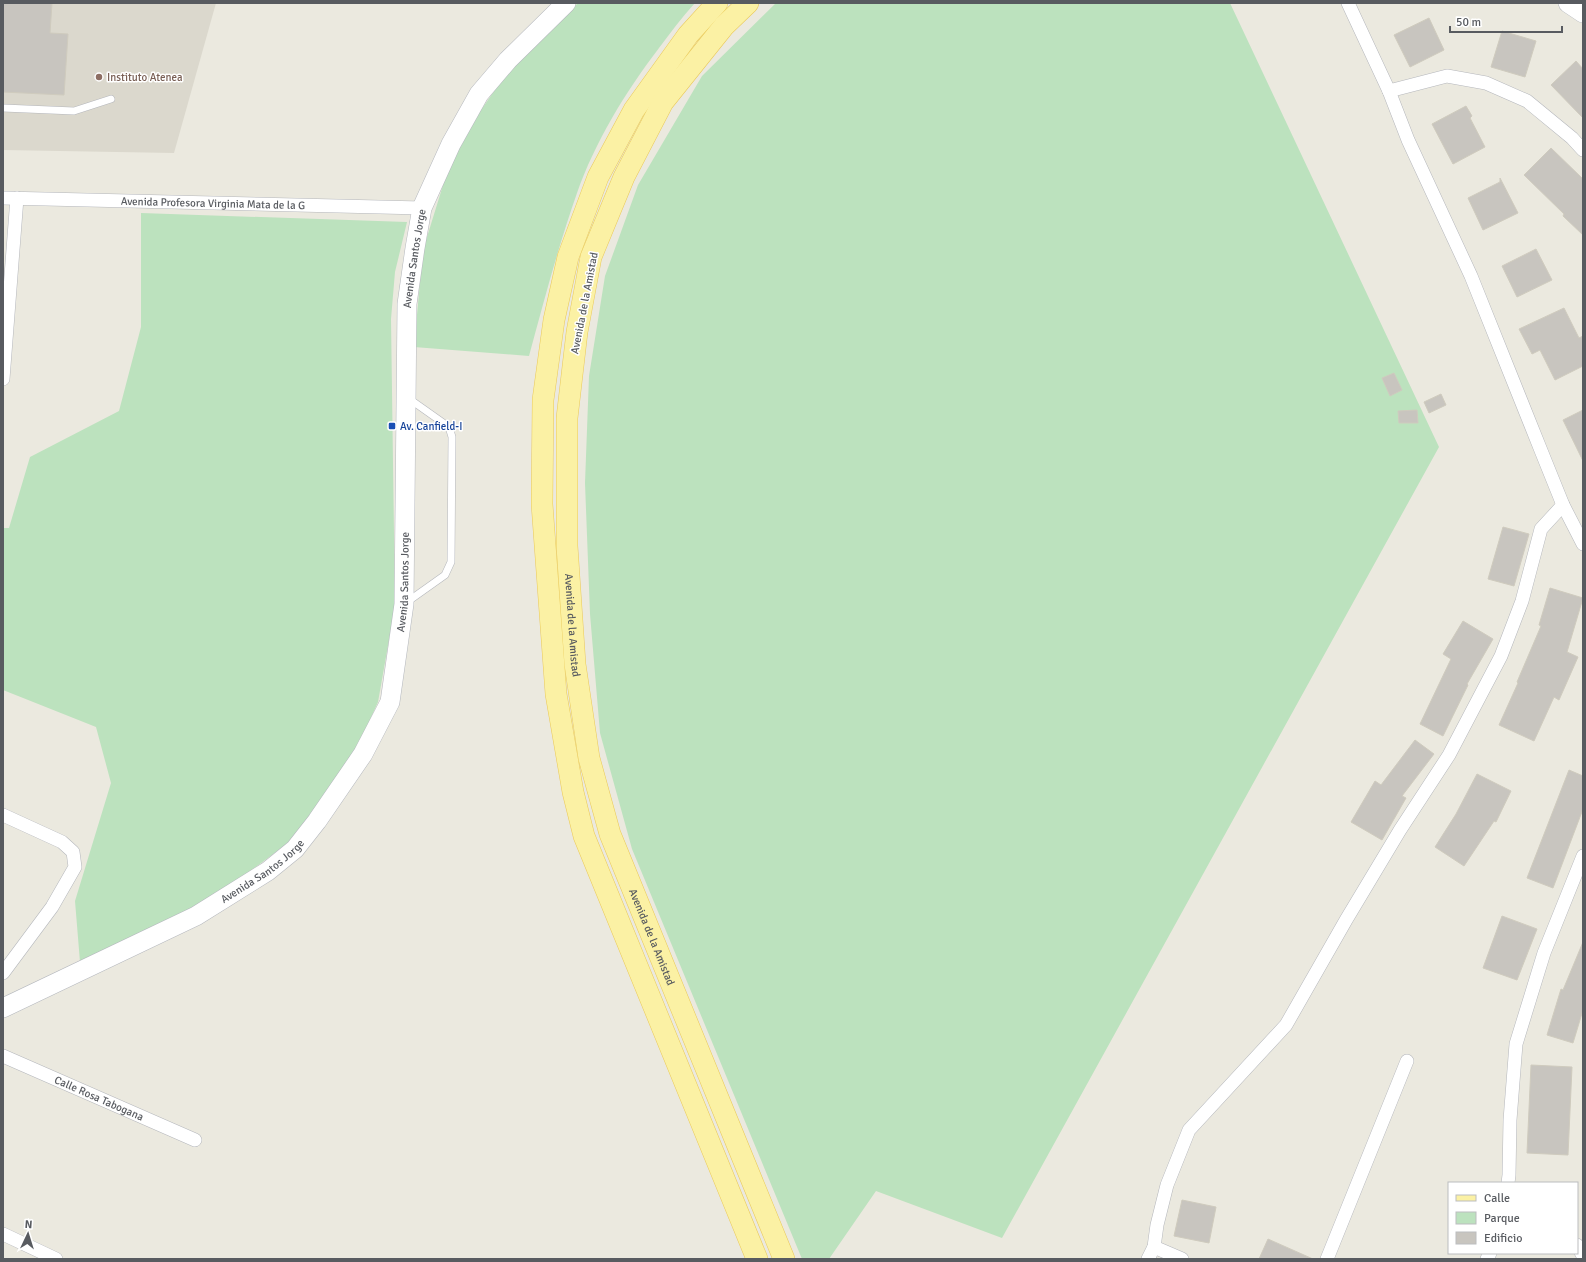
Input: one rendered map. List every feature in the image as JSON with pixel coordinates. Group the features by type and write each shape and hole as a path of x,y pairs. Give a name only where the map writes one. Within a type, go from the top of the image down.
{"main road":[{"name":"Avenida Santos Jorge","path":"3,1008 196,916 268,871 295,849 317,821 363,754 390,702 404,604 407,304 414,248 422,208 452,144 479,94 508,60 566,3"},
{"name":"Avenida de la Amistad","path":"718,3 688,35 634,110 598,177 568,256 554,320 544,400 542,504 556,694 573,792 584,836 757,1259"},
{"name":"Avenida de la Amistad","path":"748,3 724,26 663,102 624,177 591,257 577,332 567,418 567,546 575,664 589,758 610,834 784,1259"},
{"path":"1568,3 1583,13"}],"street":[{"path":"1348,3 1389,91 1408,140 1471,276 1564,505 1583,544"},
{"path":"1389,91 1447,76 1486,83 1527,102 1572,138 1583,150"},
{"name":"Avenida Profesora Virginia Mata de la G","path":"3,198 422,208"},
{"path":"3,379 5,336 17,198"},
{"path":"1182,1259 1151,1253 1167,1185 1189,1130 1286,1025 1400,830 1449,755 1501,656 1522,601 1541,529 1564,505"},
{"path":"3,814 62,842 74,852 75,867 52,908 3,972"},
{"path":"1512,1180 1510,1120 1516,1044 1544,954 1583,856"},
{"name":"Calle Rosa Tabogana","path":"3,1056 195,1140"},
{"path":"1328,1259 1407,1061"},
{"path":"3,1234 56,1259"},
{"path":"1578,1247 1583,1256"}],"lane":[{"path":"3,108 74,111 111,99"},
{"path":"404,604 445,575 451,562 452,437 449,427 406,396"}],"shaded area":[{"name":"Instituto Atenea","path":"3,3 216,3 174,153 3,150"}],"green space":[{"path":"578,3 695,3 672,30 623,99 602,136 584,174 564,234 529,356 414,347 423,250 448,169 481,110 508,71"},
{"path":"776,3 1230,3 1439,447 1002,1238 876,1191 829,1259 802,1259 632,849 600,733 590,614 585,483 589,376 605,276 638,185 702,76"},
{"path":"141,213 407,222 395,272 391,319 395,606 378,702 357,749 303,832 218,895 80,962 75,901 111,783 96,727 3,690 3,528 9,528 30,457 119,411 141,327"}],"building":[{"path":"3,3 52,3 50,33 68,34 64,95 3,92"},
{"path":"1429,18 1444,50 1410,67 1394,35"},
{"path":"1502,31 1536,41 1525,77 1491,67"},
{"path":"1576,61 1583,69 1583,118 1551,85"},
{"path":"1466,106 1472,116 1470,118 1485,147 1453,164 1432,124"},
{"path":"1551,148 1583,179 1583,235 1524,175"},
{"path":"1500,178 1518,213 1483,230 1468,198 1500,182"},
{"path":"1536,249 1552,280 1517,297 1502,266"},
{"path":"1564,308 1579,338 1583,336 1583,366 1555,380 1540,350 1532,354 1519,329"},
{"path":"1394,373 1402,390 1390,396 1382,378"},
{"path":"1441,394 1446,405 1429,413 1424,402"},
{"path":"1417,410 1418,423 1399,423 1398,411"},
{"path":"1583,410 1583,461 1563,420"},
{"path":"1503,527 1529,534 1514,586 1488,579"},
{"path":"1550,588 1583,598 1567,652 1578,657 1559,700 1554,697 1534,741 1499,725 1541,626 1539,625"},
{"path":"1463,621 1493,639 1467,684 1468,685 1443,736 1420,724 1451,659 1443,654"},
{"path":"1415,740 1434,754 1402,796 1406,798 1382,840 1351,822 1375,781 1381,785"},
{"path":"1569,770 1583,776 1583,809 1553,888 1527,878"},
{"path":"1477,774 1511,791 1496,822 1494,821 1464,866 1435,847 1456,814"},
{"path":"1502,916 1537,929 1517,980 1483,968"},
{"path":"1583,942 1583,1010 1573,1043 1547,1035 1561,989 1563,990"},
{"path":"1531,1065 1572,1067 1568,1155 1527,1153"},
{"path":"1182,1200 1216,1207 1209,1243 1174,1236"},
{"path":"1268,1239 1313,1259 1259,1259"}],"place":[{"name":"Instituto Atenea","path":"99,77"},
{"name":"Av. Canfield-I","path":"392,426"}]}
